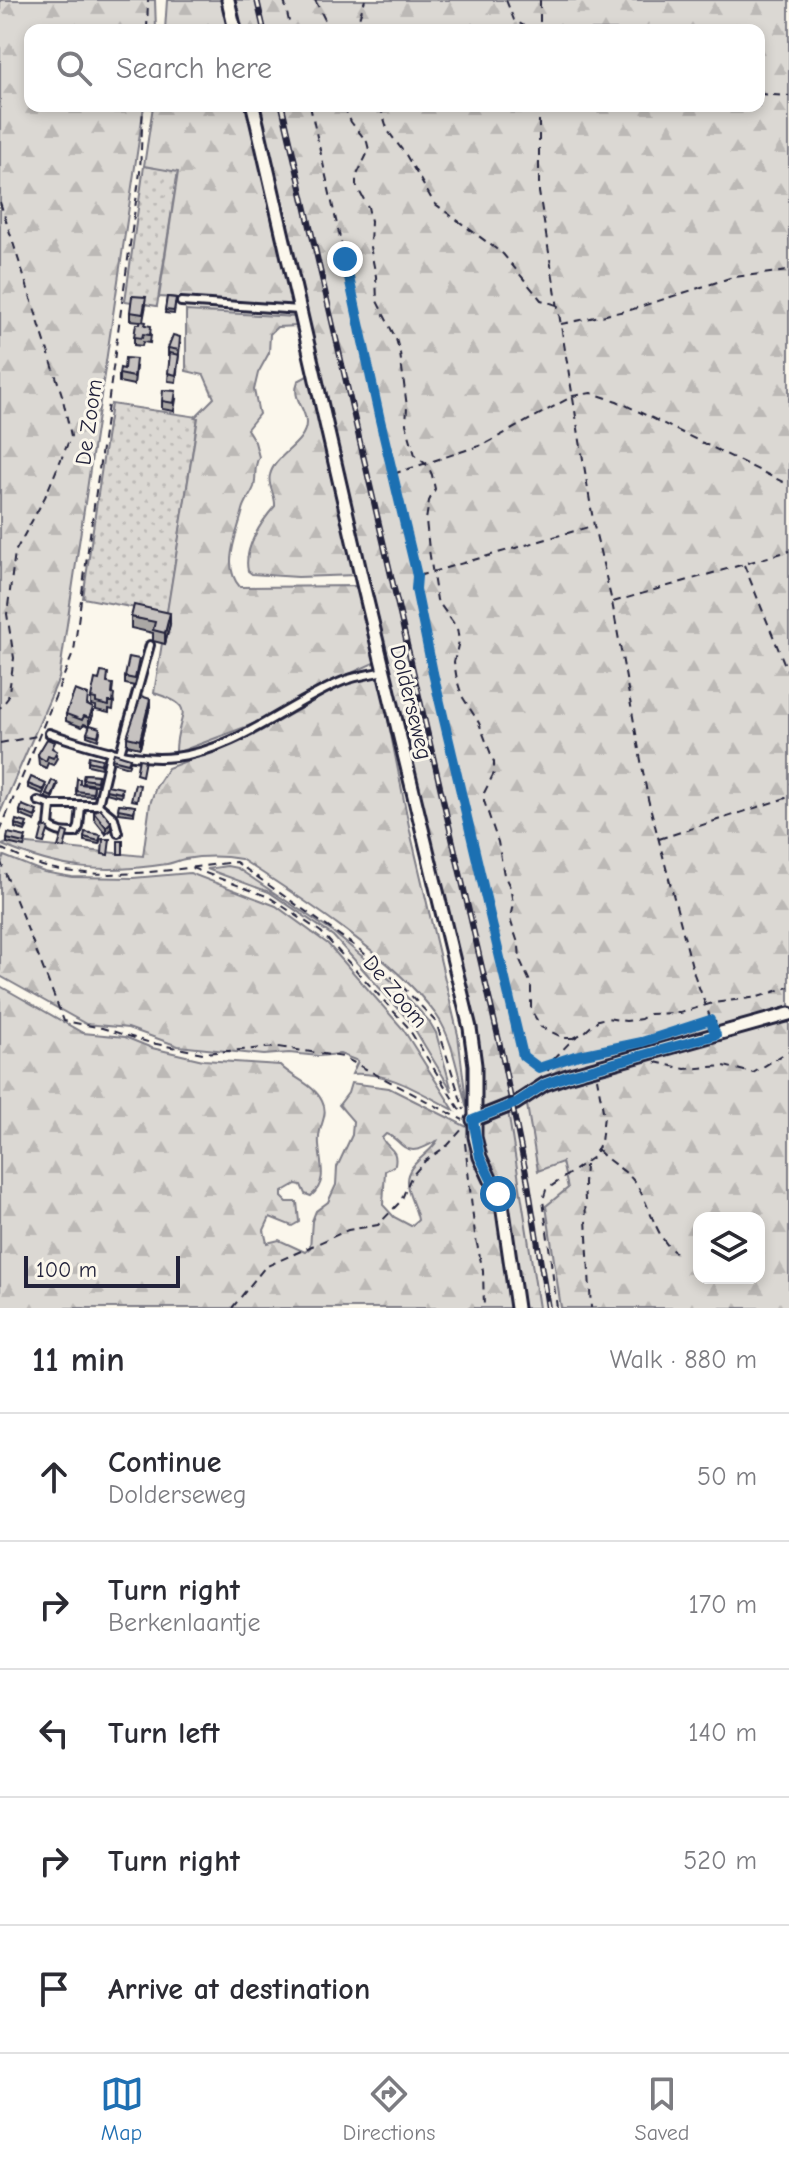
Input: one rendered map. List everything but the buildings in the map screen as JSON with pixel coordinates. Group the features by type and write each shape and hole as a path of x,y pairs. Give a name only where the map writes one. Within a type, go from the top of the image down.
{"street":[{"path":"228,0 234,24"},
{"name":"Dolderseweg","path":"254,112 470,1028 475,1065 470,1121 480,1157 502,1204 517,1308"},
{"path":"470,1121 516,1103 545,1084 717,1029 789,1014"}],"lane":[{"path":"181,302 300,310"},
{"path":"120,753 150,645"},
{"path":"49,733 120,753 174,757 207,749 256,727 343,681 384,671"},
{"path":"98,805 111,751"},
{"path":"38,801 51,805 98,805 114,818 118,833"},
{"path":"51,805 49,826 66,833 76,833 81,806"}],"path":[{"path":"147,24 148,0"},
{"path":"284,0 290,24"},
{"path":"315,0 327,24"},
{"path":"357,24 365,0"},
{"path":"506,0 514,20 521,24"},
{"path":"540,0 540,24"},
{"path":"765,94 789,96"},
{"name":"De Zoom","path":"0,831 74,651 140,172 143,112"},
{"path":"311,112 417,576 416,589 433,673 523,1056 539,1068 642,1042 710,1020"},
{"path":"347,112 369,150 356,177 356,185 368,207 371,221 370,247 377,301 400,353 407,407 406,424 415,455 428,466 435,489 429,501 426,520 437,600 457,628 459,641 454,662 457,680 494,762 494,773 484,793 484,801 510,887 513,903 510,919 520,960 531,984 531,1010 541,1027 564,1038 574,1038"},
{"path":"382,112 388,131 434,203 503,254 541,300 558,306"},
{"path":"539,112 539,192 594,526 612,602 658,840 694,974 707,1004 710,1020 717,1029"},
{"path":"0,202 62,395 71,436 45,497 15,552 7,614 14,658 8,698 0,708"},
{"path":"561,325 630,310 733,277 789,271"},
{"path":"393,474 485,444 573,396 591,393 617,401 789,485"},
{"path":"417,576 594,526"},
{"path":"612,602 789,551"},
{"path":"744,563 789,675"},
{"path":"0,743 38,736"},
{"path":"658,840 789,797"},
{"name":"De Zoom","path":"0,848 45,867 73,873 119,874 190,867 269,897 321,932 407,1026 470,1121"},
{"path":"0,860 64,1021 203,1053 278,1047 343,1057 470,1121"},
{"path":"190,867 236,862 359,949 401,985 436,1022 470,1121 466,1131"},
{"path":"549,1064 574,1038 598,1020 626,1021 641,1019 649,1014 685,1013 707,1004 758,997 789,987"},
{"path":"710,1020 717,1029"},
{"path":"634,1057 685,1069 724,1066 753,1073 789,1051"},
{"path":"557,1308 543,1200 546,1190 585,1164 601,1142 604,1116 595,1068"},
{"path":"232,1308 265,1267 348,1230 378,1225 401,1201 411,1177 425,1161 448,1145 470,1121"},
{"path":"464,1140 475,1235 483,1271 484,1308"},
{"path":"597,1149 632,1179 670,1250 675,1252"},
{"path":"585,1164 591,1308"}],"shaded area":[{"path":"527,1105 562,1162 568,1188 546,1206 561,1308 539,1308 508,1110"}],"green space":[{"path":"0,0 155,0 156,24 24,24 24,112 143,112 59,678 0,813"},
{"path":"167,0 223,0 229,24 165,24"},
{"path":"232,0 789,0 789,1308 561,1308 546,1206 568,1188 562,1162 538,1171 527,1105 508,1111 539,1308 520,1308 507,1204 483,1156 478,1137 481,1122 478,1065 258,112 765,112 765,24 238,24"},
{"path":"152,112 249,112 293,305 159,297 178,172 144,166"},
{"path":"144,166 178,171 157,306 125,301"},
{"path":"186,311 296,317 298,326 277,327 270,334 269,353 258,373 254,390 259,414 247,429 259,457 254,487 234,540 231,560 234,579 240,587 358,586 376,662 316,689 256,723 176,753 182,708 169,698 154,693 198,418 195,417 214,398 204,375 186,371"},
{"path":"309,375 356,575 298,577 252,574 248,571 247,563 251,545 275,506 270,475 305,430 305,417 296,387 298,381"},
{"path":"111,404 198,417 167,614 83,598"},
{"path":"379,674 410,831 458,1035 467,1108 443,1025 419,994 346,930 241,859 199,857 123,869 83,868 44,860 2,845 9,842 143,856 150,804 168,768 252,736 344,684"},
{"path":"4,856 44,872 72,877 133,878 190,873 276,906 328,944 403,1029 454,1110 393,1080 352,1074 358,1061 340,1054 264,1055 178,1046 128,1028 86,1024 0,976 0,866"},
{"path":"237,868 333,932 394,983 436,1033 452,1091 411,1023 333,936 269,892 207,869"},
{"path":"0,986 83,1033 125,1037 152,1048 203,1060 280,1065 314,1090 325,1111 319,1137 320,1183 311,1196 296,1184 282,1192 287,1202 297,1202 299,1222 292,1226 270,1217 264,1230 267,1243 279,1240 305,1252 310,1248 312,1221 316,1211 328,1202 336,1185 337,1167 352,1135 353,1121 339,1105 351,1083 389,1088 469,1128 496,1206 512,1308 0,1308","holes":["386,1134 412,1150 437,1141 408,1176 408,1192 418,1220 411,1226 394,1217 383,1205 385,1171 395,1165 396,1159 382,1138"]}],"railway":[{"path":"257,0 263,24"},
{"path":"283,112 500,1045 528,1183 548,1308"}],"route":[{"path":"345,259 417,576 416,589 433,673 523,1056 539,1068 575,1056 642,1042 710,1020 716,1035 570,1075 545,1084 516,1103 473,1120 480,1157 498,1194"}]}
